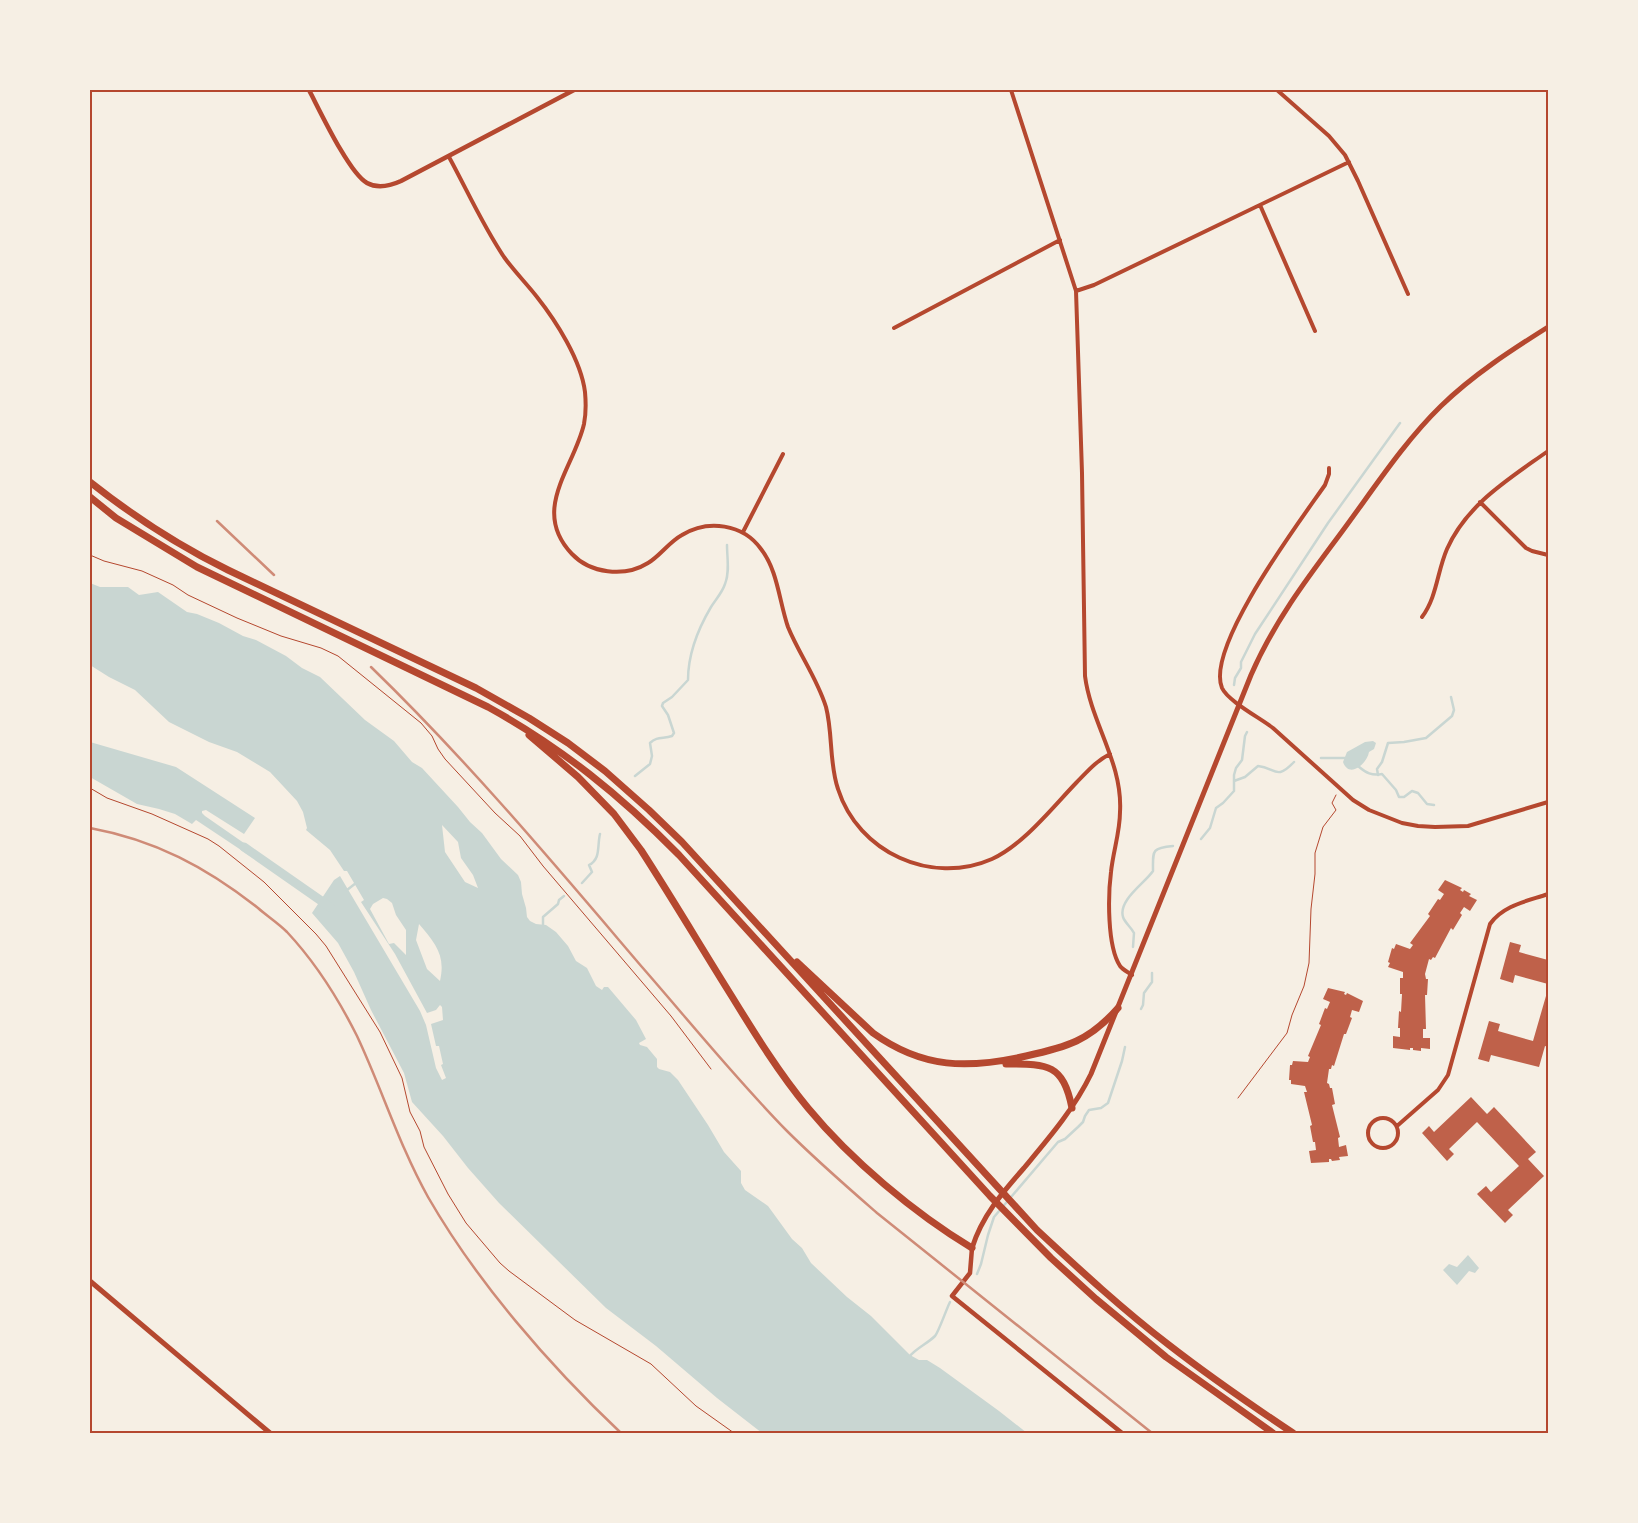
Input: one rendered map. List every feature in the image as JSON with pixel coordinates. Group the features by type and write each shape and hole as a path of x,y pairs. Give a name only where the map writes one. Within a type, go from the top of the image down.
{"highway":[{"path":"90,482 149,525 200,556 476,688 517,710 556,735 605,771 649,810 692,853 1037,1230 1086,1276 1145,1326 1203,1371 1293,1433"},
{"path":"90,497 116,518 197,568 447,686 516,722 590,773 658,834 741,922 967,1171 1030,1237 1090,1294 1150,1344 1274,1433"},
{"path":"516,722 578,777 624,826 764,1046 795,1092 819,1121 858,1160 896,1193 939,1227 972,1248"},
{"path":"758,925 873,1033 886,1042 910,1055 936,1062 959,1065 1029,1065 1051,1069 1060,1075 1065,1082 1069,1091 1072,1108"},
{"path":"990,1064 1071,1044 1096,1030 1118,1008"}],"main road":[{"path":"972,1248 987,1213 1072,1108 1091,1074 1262,650 1293,598 1425,423 1471,379 1506,353 1548,327"},
{"path":"90,1281 270,1433"}],"street":[{"path":"309,90 354,171 367,183 377,186 395,184 574,90"},
{"path":"1011,90 1076,291 1085,676 1091,705 1119,783 1121,804 1108,899 1110,927 1118,962 1121,967 1132,975"},
{"path":"1277,90 1335,142 1348,162 1408,294"},
{"path":"449,157 504,256 537,297 555,324 573,356 582,377 585,402 584,423 558,488 555,501 555,522 567,548 580,561 589,566 604,571 621,572 640,568 649,563 675,540 690,531 709,526 719,526 743,532 758,544 768,558 788,626 823,698 830,730 835,778 841,798 858,826 871,840 888,853 918,865 942,868 972,865 996,857 1015,845 1092,766 1110,754"},
{"path":"1076,291 1094,285 1348,162"},
{"path":"1260,205 1315,331"},
{"path":"894,328 1060,240"},
{"path":"1422,618 1434,597 1450,543 1462,523 1480,502 1548,451"},
{"path":"743,532 783,454"},
{"path":"1329,468 1325,485 1245,605 1224,654 1220,669 1221,686 1226,695 1262,719 1341,788 1352,800 1369,810 1402,822 1426,827 1468,826 1548,802"},
{"path":"1480,502 1526,548 1532,552 1548,555"},
{"path":"1397,1126 1438,1090 1448,1075 1490,924 1500,913 1508,908 1548,894"},
{"path":"1376,1119 1390,1119 1397,1126 1398,1135 1392,1145 1380,1148 1370,1140 1368,1131 1376,1119"},
{"path":"972,1248 970,1273 952,1296 1122,1433"}],"path":[{"path":"90,555 104,562 142,571 173,585 209,606 338,656 421,723 432,736 438,749 446,759 494,813 520,836 543,866 672,1016 711,1069"},
{"path":"90,788 107,798 152,814 208,839 253,873 280,897 326,946 376,1025 402,1078 410,1112 420,1131 424,1147 448,1194 466,1223 492,1255 509,1272 574,1320 657,1368 696,1406 734,1433"},
{"path":"1238,1098 1287,1033 1304,986 1309,963 1315,853 1323,827 1336,810 1332,800 1341,788"}],"shaded area":[{"path":"90,583 100,587 128,587 139,595 158,592 187,612 197,614 243,636 256,640 320,677 365,720 394,741 412,762 422,768 482,833 501,859 518,875 527,917 530,921 546,925 556,932 568,946 576,961 587,968 596,986 602,990 604,987 608,987 636,1020 646,1039 639,1043 640,1045 647,1047 657,1059 657,1067 659,1069 670,1072 678,1080 724,1152 741,1171 741,1183 745,1190 768,1206 792,1239 802,1248 811,1263 847,1297 871,1316 910,1355 919,1360 927,1360 940,1368 1027,1433 762,1433 656,1346 606,1308 499,1203 412,1102 404,1073 371,1010 354,972 338,943 312,913 334,880 340,876 420,1011 426,1025 436,1068 442,1080 446,1078 441,1065 443,1064 439,1046 436,1046 431,1024 443,1020 442,1007 440,1005 436,1010 427,1013 395,954 361,902 364,900 347,871 344,871 330,850 306,830 303,812 297,801 270,772 237,752 209,742 169,722 135,690 90,665","holes":["442,825 458,842 461,858 473,875 478,888 465,882 445,852","383,898 392,903 396,915 406,930 406,955 394,943 389,944 370,909 373,904","419,924 438,950 442,964 440,981 427,969 416,940"]},
{"path":"1373,741 1376,743 1374,749 1369,752 1368,757 1358,768 1349,769 1346,767 1343,762 1347,752 1365,742"},
{"path":"90,742 176,767 255,818 244,834 206,810 202,811 205,816 254,850 250,856 196,820 192,824 175,814 137,804 90,777"},
{"path":"1468,1255 1479,1268 1475,1273 1469,1271 1457,1285 1443,1270 1449,1264 1457,1267"}],"building":[{"path":"1445,880 1462,888 1460,890 1471,894 1469,896 1477,900 1470,911 1464,907 1460,913 1462,915 1453,930 1451,928 1435,958 1429,959 1425,974 1426,979 1428,979 1427,995 1425,995 1426,1029 1423,1029 1423,1038 1430,1038 1430,1049 1421,1048 1421,1051 1413,1050 1413,1048 1410,1048 1410,1050 1393,1048 1393,1036 1400,1037 1400,1028 1398,1028 1402,994 1400,994 1400,978 1403,978 1403,972 1388,967 1392,948 1394,949 1396,944 1410,949 1413,945 1410,943 1430,916 1428,914 1438,899 1440,900 1444,894 1438,890"},
{"path":"1510,942 1521,945 1519,952 1548,960 1548,984 1515,975 1513,983 1500,979"},
{"path":"1328,988 1345,992 1344,994 1346,995 1347,993 1363,1001 1359,1012 1352,1010 1350,1017 1352,1018 1346,1034 1344,1034 1334,1066 1332,1065 1331,1069 1329,1069 1327,1083 1332,1088 1335,1104 1332,1105 1340,1137 1338,1138 1339,1147 1346,1145 1348,1156 1339,1157 1340,1160 1332,1161 1329,1159 1329,1162 1311,1163 1309,1151 1316,1150 1304,1092 1307,1092 1305,1086 1291,1084 1291,1080 1289,1080 1290,1065 1292,1065 1293,1061 1308,1062 1310,1057 1308,1056 1321,1025 1319,1024 1325,1008 1327,1009 1330,1002 1323,999"},
{"path":"1548,989 1548,1047 1545,1046 1539,1067 1491,1055 1489,1062 1478,1059 1489,1021 1500,1024 1498,1031 1533,1041"},
{"path":"1471,1097 1487,1114 1494,1107 1536,1152 1528,1159 1544,1176 1508,1210 1513,1215 1505,1223 1477,1194 1486,1186 1491,1192 1519,1166 1477,1122 1449,1149 1454,1154 1447,1161 1422,1133 1429,1126 1434,1132"}],"waterway":[{"path":"1234,685 1235,678 1241,668 1241,662 1255,634 1328,523 1400,423"},
{"path":"635,776 650,764 652,756 650,743 658,738 672,736 674,733 668,715 662,706 688,680 692,651 698,633 727,579 727,545"},
{"path":"1378,775 1377,769 1382,762 1388,743 1426,738 1452,716 1454,710 1451,697"},
{"path":"1201,839 1210,828 1216,808 1234,791 1234,775 1236,768 1242,760 1247,732"},
{"path":"1321,758 1345,758"},
{"path":"1234,781 1245,777 1258,766 1279,772 1288,768 1294,762"},
{"path":"1358,766 1369,773 1375,775 1382,774 1396,790 1399,797 1404,797 1412,791 1418,793 1427,804 1434,805"},
{"path":"582,883 592,872 589,865 597,856 600,834"},
{"path":"1133,947 1134,933 1123,917 1124,904 1153,871 1155,852 1161,848 1173,846"},
{"path":"244,847 330,907"},
{"path":"347,890 356,883"},
{"path":"543,925 543,917 564,896"},
{"path":"1141,1009 1144,993 1152,982 1152,973"},
{"path":"977,1274 994,1217 1058,1142 1065,1139 1083,1122 1089,1110 1101,1108 1108,1103 1125,1047"},
{"path":"909,1357 935,1336 950,1302"}],"railway":[{"path":"217,521 274,575"},
{"path":"371,667 476,776 544,852 731,1071 798,1142 877,1213 1152,1433"},
{"path":"90,828 114,833 158,848 199,868 239,893 284,929 298,944 326,981 350,1022 408,1157 447,1229 492,1291 541,1351 621,1433"}]}
